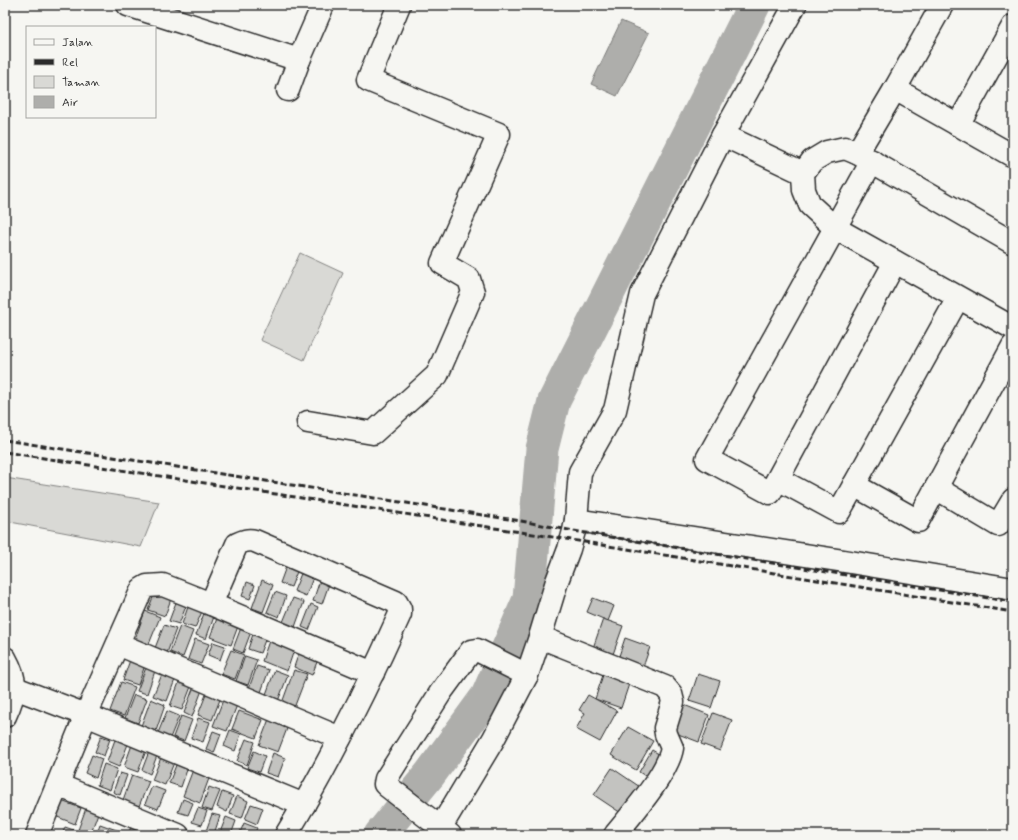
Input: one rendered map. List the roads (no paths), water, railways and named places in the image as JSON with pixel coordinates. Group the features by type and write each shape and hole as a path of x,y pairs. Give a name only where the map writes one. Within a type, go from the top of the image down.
{"street":[{"path":"128,5 299,60"},
{"path":"288,90 299,60 324,5"},
{"path":"308,422 373,433 437,375 473,292 469,278 442,263 499,134 368,80 399,5"},
{"path":"520,672 477,650 471,650 442,692 386,780 385,784 392,791 439,829 493,740 520,672 540,637 557,581 569,549 576,520 580,472 615,410 642,294 723,135 795,5"},
{"path":"895,262 770,493 707,459 835,228 864,157 895,89 942,5"},
{"path":"958,125 1013,26"},
{"path":"895,89 1013,156"},
{"path":"723,135 804,173"},
{"path":"1013,243 864,157 845,148 828,152 812,161 804,173 804,190 810,205 835,228 1013,328"},
{"path":"778,478 839,512 958,298"},
{"path":"854,485 918,521 1013,346"},
{"path":"936,488 998,525 1010,510"},
{"path":"576,520 844,560 1013,589"},
{"path":"210,604 237,544 246,540 255,541 396,602 400,609 400,614 373,673 340,738 286,835"},
{"path":"37,835 86,715 142,589 147,586 162,585 373,673"},
{"path":"540,637 665,687 673,699 665,728 672,748 666,766 631,816 615,835"},
{"path":"118,644 340,738"},
{"path":"5,658 12,672 15,688 5,716"},
{"path":"15,688 86,715 304,805"},
{"path":"58,784 178,835"}],"water":[{"path":"621,21 649,33 617,96 591,84"}],"waterway":[{"path":"380,835 430,774 487,696 529,599 542,449 554,401 754,5"}],"railway":[{"path":"5,440 521,521 574,531 1013,602"},
{"path":"5,452 572,540 1013,612"}]}
